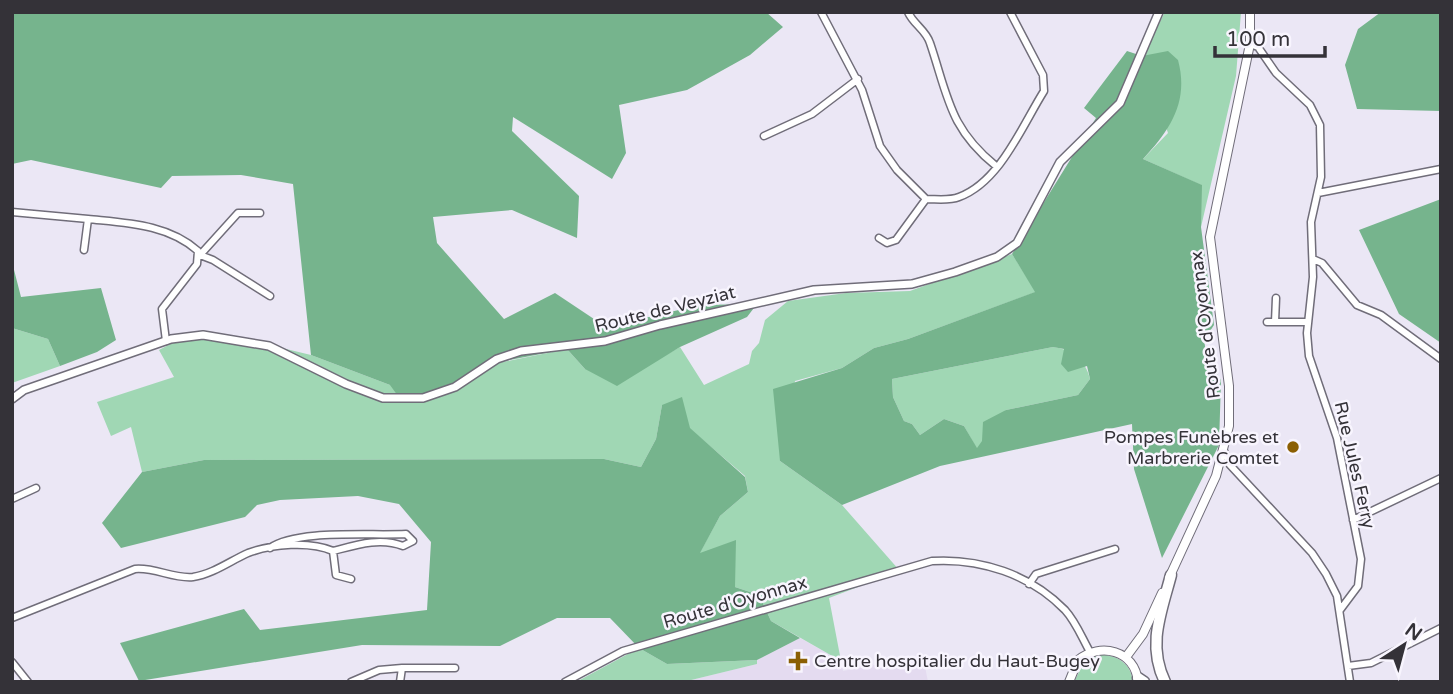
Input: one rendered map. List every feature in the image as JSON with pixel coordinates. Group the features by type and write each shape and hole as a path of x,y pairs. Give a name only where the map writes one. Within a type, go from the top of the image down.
{"highway":[{"path":"1166,682 1157,661 1155,640 1171,575"}],"main road":[{"name":"Route d'Oyonnax","path":"1126,657 1143,634 1216,476 1224,451 1230,400 1210,237 1250,44 1250,12"},
{"path":"1069,682 1078,660 1090,652 1109,650 1126,657 1140,681"}],"street":[{"path":"821,12 828,31 858,79 880,146 897,170 926,199 960,197 983,182 996,166 1045,84 1043,75 1010,12"},
{"path":"908,12 930,44 937,73 953,116 981,154 996,166"},
{"name":"Route de Veyziat","path":"12,401 24,390 166,341 203,335 245,340 283,351 371,395 392,399 423,398 455,387 497,359 521,351 605,341 660,325 814,290 912,284 987,261 1017,243 1060,162 1120,103 1159,12"},
{"name":"Rue Jules Ferry","path":"1250,44 1258,47 1276,73 1316,114 1322,156 1318,193 1311,222 1313,259 1308,322 1309,356 1333,421 1362,574 1353,596 1340,610"},
{"path":"764,136 812,114 858,79"},
{"path":"1318,193 1441,169"},
{"path":"879,238 887,243 896,240 926,199"},
{"path":"12,212 149,226 193,247 200,255 213,260 270,296"},
{"path":"166,341 162,309 200,255 237,213 260,213"},
{"path":"84,250 88,219"},
{"path":"1313,259 1322,263 1357,305 1381,315 1441,359"},
{"path":"1275,322 1276,298"},
{"path":"1267,322 1308,322"},
{"path":"1224,451 1231,466 1312,553 1337,596 1350,682"},
{"path":"1216,476 1231,466"},
{"path":"1353,520 1441,478"},
{"path":"12,499 36,488"},
{"path":"12,618 135,569 147,568 176,577 203,575 250,552 270,548 319,545 333,551 366,543 410,545 412,538 406,534 313,538 279,542 270,548"},
{"path":"1029,584 1036,574 1115,549"},
{"path":"333,551 336,575 351,579"},
{"name":"Route d'Oyonnax","path":"565,682 623,651 932,561 952,560 989,566 1029,584 1065,610 1090,652"},
{"path":"1348,666 1371,663 1441,628"},
{"path":"12,662 28,682"},
{"path":"400,682 402,668"},
{"path":"351,682 379,670 455,668"}],"shaded area":[{"name":"Centre hospitalier du Haut-Bugey","path":"800,638 841,661 843,671 923,656 928,682 683,682 757,664 757,660"}],"green space":[{"path":"12,12 766,12 783,27 750,55 687,90 619,105 626,153 612,179 513,117 512,131 579,196 577,238 512,210 433,217 437,243 504,319 555,293 606,327 700,305 757,304 747,317 680,347 617,386 585,369 567,349 493,363 428,401 398,396 390,385 311,355 293,184 241,175 172,176 161,188 31,160 12,164"},
{"path":"1165,12 1241,12 1236,76 1201,227 1201,185 1143,159 1168,133 1142,56"},
{"path":"1381,12 1441,12 1441,111 1357,109 1345,65 1358,29"},
{"path":"1127,51 1142,56 1168,51 1178,60 1181,89 1175,114 1162,137 1143,159 1202,185 1201,227 1214,325 1204,340 1207,358 1221,380 1219,445 1162,558 1134,469 1132,424 940,466 842,505 780,461 773,389 842,368 874,348 908,339 1035,292 1012,254 1096,118 1084,108","holes":["1053,347 1064,349 1061,364 1068,372 1087,366 1090,379 1078,395 1006,410 983,422 982,441 977,448 964,426 944,419 920,435 912,424 904,421 893,397 892,379"]},
{"path":"1441,199 1441,343 1399,314 1359,230"},
{"path":"1012,254 1036,292 908,339 874,348 842,368 795,381 780,461 842,505 900,571 829,598 841,661 771,621 759,595 735,587 699,554 720,516 748,492 745,476 662,405 656,439 641,467 604,459 204,460 142,472 131,427 111,436 97,402 174,377 159,350 193,332 228,335 311,355 390,385 567,349 585,369 664,356 680,347 704,385 749,364 752,351 759,343 765,320 788,301 846,293 910,291"},
{"path":"12,262 21,297 101,288 116,340 97,352 60,366 48,339 12,328"},
{"path":"12,328 48,339 60,366 12,383"},
{"path":"1053,347 1066,350 1077,357 1090,379 1078,395 1006,410 977,449 964,426 944,419 920,435 912,424 904,421 893,397 892,379"},
{"path":"682,397 690,428 745,477 748,492 720,516 700,553 736,540 735,587 759,595 771,621 800,638 757,660 667,664 639,648 610,618 557,618 500,646 362,645 139,681 120,643 244,609 260,630 427,610 431,542 399,504 358,496 280,500 257,505 245,517 121,548 102,523 142,472 204,460 604,459 641,467 656,439 662,405"},
{"path":"639,648 667,664 757,660 757,664 683,682 576,682"},
{"path":"1098,654 1122,661 1129,669 1133,682 1074,682 1085,660 1089,662"}],"place":[{"name":"Pompes Funèbres et Marbrerie Comtet","path":"1293,447"},
{"name":"Centre hospitalier du Haut-Bugey","path":"798,661"}]}
